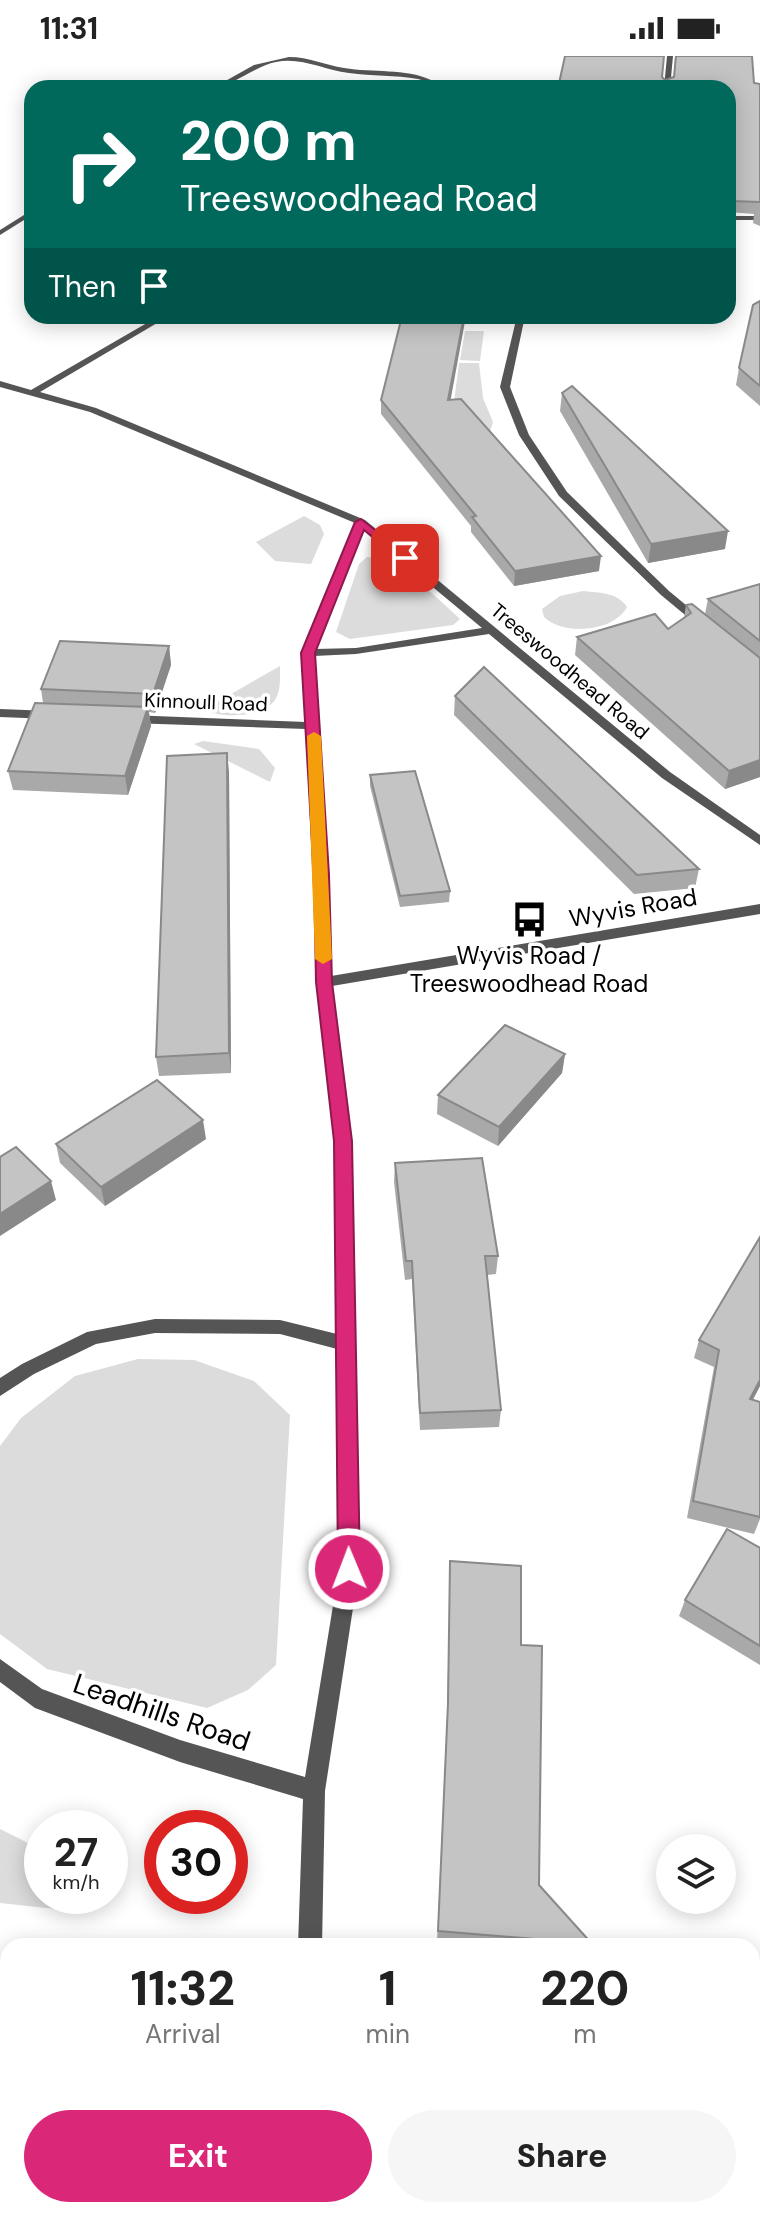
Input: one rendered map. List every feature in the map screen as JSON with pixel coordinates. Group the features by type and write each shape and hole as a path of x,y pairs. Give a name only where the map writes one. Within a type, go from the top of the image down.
{"street":[{"path":"668,80 670,56"},
{"path":"228,80 250,66 268,60 297,58 345,70 412,75 428,80"},
{"path":"0,233 24,217"},
{"path":"736,218 760,218"},
{"path":"32,393 151,324"},
{"path":"519,324 505,387 524,435 563,494 665,593 713,633"},
{"name":"Treeswoodhead Road","path":"0,384 93,410 361,522 666,775 760,841"},
{"path":"310,1938 314,1791 349,1569 343,1141 324,982 314,726 308,653 361,522"},
{"path":"308,653 356,651 494,630"},
{"path":"0,713 63,716"},
{"name":"Kinnoull Road","path":"110,718 314,726"},
{"name":"Wyvis Road","path":"324,982 760,909"},
{"path":"0,1388 28,1369 93,1337 155,1326 280,1327 345,1344"},
{"name":"Leadhills Road","path":"0,1669 35,1697 180,1751 314,1791"}],"shaded area":[{"path":"465,331 484,331 480,361 460,360"},
{"path":"459,363 479,363 483,398 493,422 490,432 482,434 454,402"},
{"path":"304,516 320,525 324,534 311,564 275,561 256,542"},
{"path":"367,557 391,564 404,572 460,619 453,625 350,639 336,632 359,564"},
{"path":"583,591 613,596 627,607 611,622 588,628 563,627 544,617 542,609 560,596"},
{"path":"280,666 278,694 263,710 232,715 203,710"},
{"path":"203,741 259,749 275,768 270,782 194,744"},
{"path":"138,1359 194,1360 254,1381 290,1415 276,1665 248,1690 207,1708 47,1669 0,1634 0,1446 21,1418 75,1376"},
{"path":"0,1829 24,1841 24,1906 0,1903"}],"building":[{"path":"565,56 664,56 662,77 665,80 560,80"},
{"path":"676,56 752,56 754,83 760,84 760,202 736,201 736,80 665,80 674,77"},
{"path":"760,301 760,386 739,368 753,305"},
{"path":"400,324 462,324 448,400 461,399 601,556 515,571 472,517 476,516 381,400"},
{"path":"572,386 728,531 651,544 562,393"},
{"path":"760,584 760,641 708,599"},
{"path":"692,604 760,658 760,760 729,771 577,637 655,614 668,629 691,613 686,605"},
{"path":"60,641 169,646 153,694 41,689"},
{"path":"484,667 699,869 637,875 455,696"},
{"path":"35,703 148,707 125,776 8,771"},
{"path":"227,753 229,1053 156,1057 167,756"},
{"path":"415,771 450,891 400,896 370,775"},
{"path":"505,1025 565,1054 499,1127 438,1095"},
{"path":"157,1080 203,1120 101,1187 56,1144"},
{"path":"16,1147 51,1181 0,1214 0,1157"},
{"path":"482,1158 498,1256 485,1256 501,1410 420,1413 412,1261 406,1261 395,1163"},
{"path":"760,1237 760,1380 750,1399 760,1402 760,1517 693,1501 719,1350 699,1340"},
{"path":"727,1529 760,1548 760,1646 685,1600"},
{"path":"450,1561 521,1566 521,1645 542,1646 539,1885 587,1938 523,1938 438,1931 448,1703"}],"slow traffic":[{"path":"314,736 323,959"}],"place":[{"name":"Wyvis Road / Treeswoodhead Road","path":"529,919"}],"route":[{"path":"349,1569 343,1141 324,982 314,726 308,653 361,522 405,558"}]}
